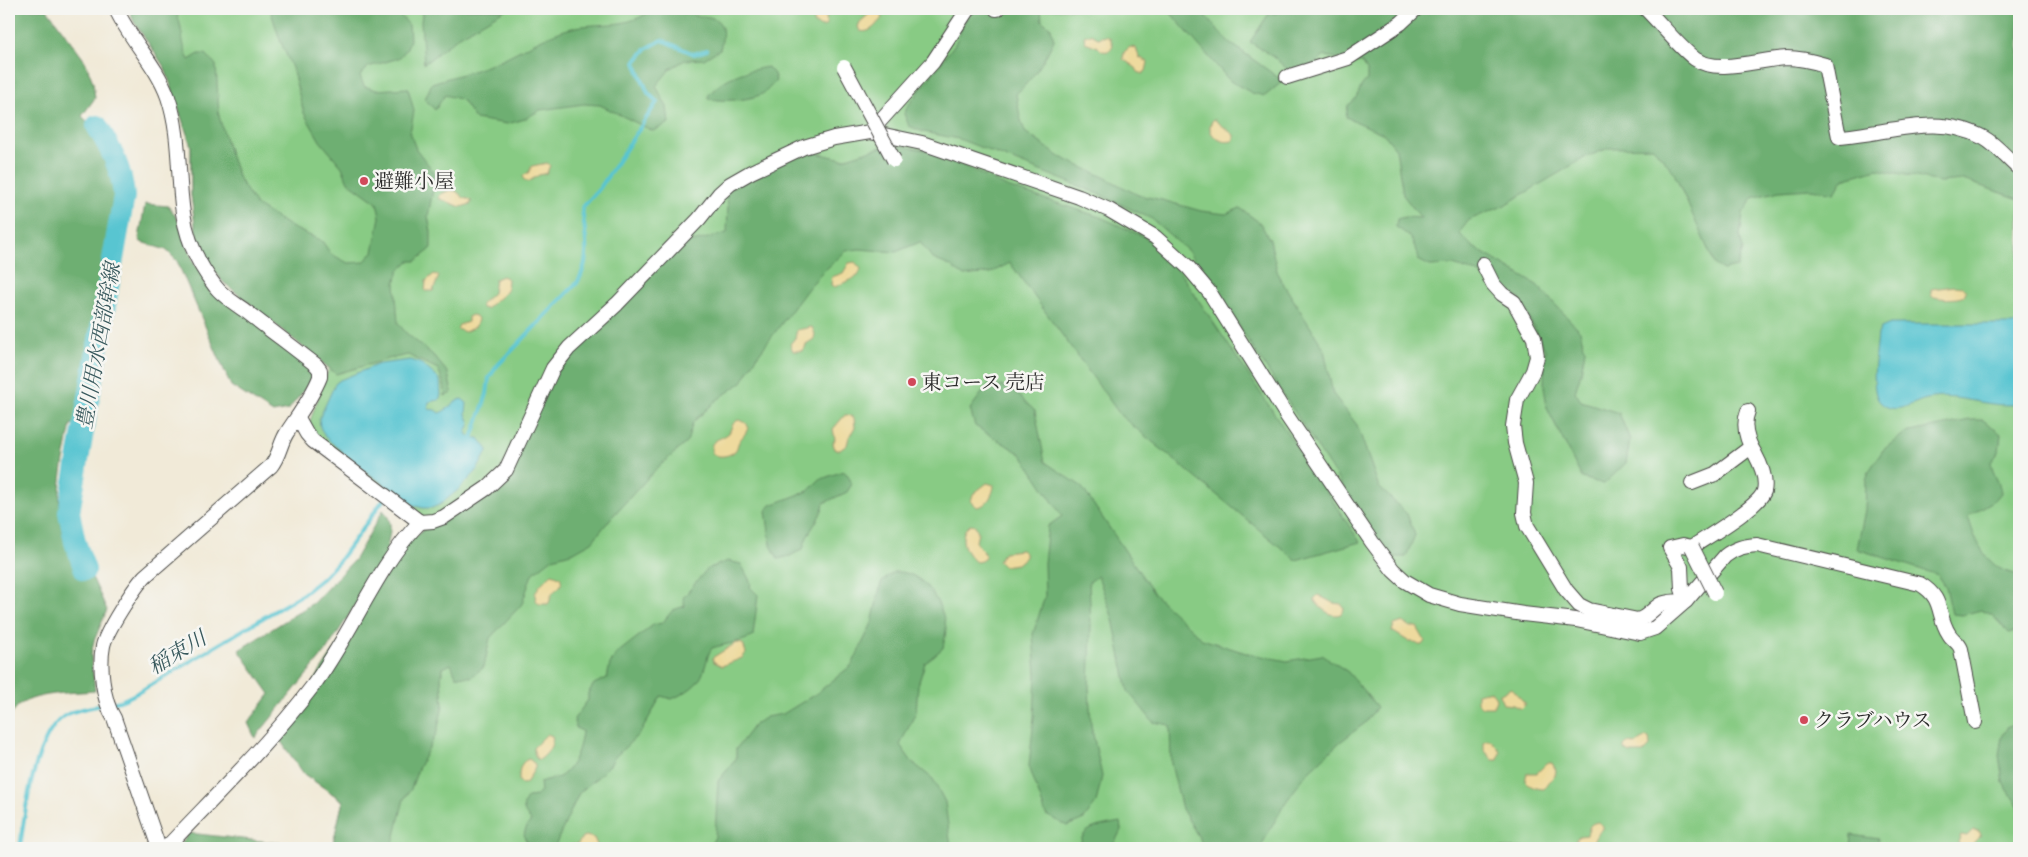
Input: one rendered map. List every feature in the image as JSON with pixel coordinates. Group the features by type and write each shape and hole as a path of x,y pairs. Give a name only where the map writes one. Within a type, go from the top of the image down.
{"street":[{"path":"116,9 121,21 148,58 168,97 179,147 179,179 183,215 189,240 199,261 216,287 320,370 317,384 298,418 287,432 278,458 145,576 134,589 103,645 101,663 109,711 114,718 159,848"},
{"path":"870,132 933,62 968,9"},
{"path":"1287,78 1348,58 1401,23 1416,9"},
{"path":"1646,9 1696,60 1711,66 1786,58 1812,60 1825,65 1839,137 1856,136 1916,125 1948,125 1967,130 1985,138 2016,166 2019,166"},
{"path":"844,67 894,160"},
{"path":"298,418 306,434 313,441 420,522 433,522 444,517 487,488 506,470 553,368 561,357 617,304 725,189 750,172 804,147 834,138 870,132 922,143 1079,197 1110,210 1155,237 1188,267 1210,293 1287,416 1388,563 1405,581 1423,592 1441,600 1460,604 1576,620 1640,633 1654,628 1686,601 1732,550 1756,545 1920,584 1931,590 1938,601 1949,635 1960,644 1975,722"},
{"path":"1484,264 1493,284 1502,294 1514,302 1534,338 1537,357 1533,371 1516,400 1514,434 1526,483 1525,520 1561,582 1570,597 1579,605 1589,610 1638,620 1645,618 1661,604 1672,601 1686,601"},
{"path":"1686,601 1682,589 1681,567 1670,548 1683,545 1692,547 1749,508 1764,492 1764,477 1757,457 1751,448 1744,424 1748,411"},
{"path":"1692,483 1715,474 1751,448"},
{"path":"166,848 274,734 312,687 402,540 420,522"},
{"path":"1692,547 1715,593"}],"green space":[{"path":"9,9 47,9 85,61 93,82 95,98 82,116 105,147 110,157 117,178 120,205 79,426 71,424 60,487 60,518 67,549 76,568 83,575 93,579 107,610 94,641 91,655 95,691 53,694 32,699 16,708 9,721"},
{"path":"129,9 1683,9 2019,155 2019,848 344,848 333,843 343,801 304,774 406,542 424,529 416,512 307,429 329,368 222,281 204,255 196,232 191,195 191,146 165,68 134,22"},
{"path":"129,9 174,9 189,60 199,54 206,54 216,65 219,116 239,179 256,205 293,228 322,241 331,254 348,263 364,262 373,252 380,217 377,203 348,182 342,167 320,141 304,113 292,68 270,9 388,9 400,15 409,25 410,40 406,50 399,58 368,67 360,76 364,86 376,90 408,88 414,111 410,133 416,149 434,172 435,179 428,216 431,232 431,249 416,261 409,261 399,270 395,283 398,323 406,333 433,355 448,373 452,393 445,396 444,385 438,369 408,355 336,374 222,281 204,255 196,232 191,195 191,146 165,68 134,22"},
{"path":"417,9 506,9 458,37 424,64 422,14"},
{"path":"653,9 690,9 694,16 715,19 722,27 723,33 720,49 704,59 685,60 670,69 656,86 667,107 669,123 653,131 600,105 584,104 540,110 525,119 507,124 475,119 462,100 445,95 435,110 425,99 432,83 490,65 556,33 576,27 616,24 634,20"},
{"path":"975,9 1041,9 1042,21 1051,28 1054,40 1050,48 1033,76 1016,94 1025,132 1060,157 1138,195 1201,211 1226,214 1240,208 1260,223 1270,240 1278,275 1324,349 1333,394 1357,425 1379,487 1407,514 1415,535 1406,557 1388,557 1214,287 1188,251 1152,219 1099,194 959,139 923,132 909,126 904,114 908,106 955,44 964,22"},
{"path":"1167,9 1199,9 1229,42 1283,81 1265,96 1252,93 1230,81"},
{"path":"1291,9 2019,9 2019,199 1963,180 1940,182 1877,169 1843,179 1835,193 1811,189 1779,191 1753,198 1743,213 1740,236 1743,249 1737,267 1723,270 1715,265 1673,171 1653,147 1609,148 1586,157 1503,206 1469,220 1459,233 1473,247 1537,285 1580,331 1585,350 1575,392 1581,401 1619,413 1630,440 1626,463 1604,484 1582,478 1547,408 1544,386 1545,350 1519,298 1478,273 1453,265 1430,266 1418,260 1411,240 1396,227 1397,219 1405,217 1421,218 1403,195 1396,149 1384,134 1346,117 1348,105 1355,100 1361,86 1367,80 1367,70 1362,63 1325,56 1308,68 1289,71 1274,57 1250,42 1268,15"},
{"path":"768,67 774,74 776,81 762,94 739,100 708,99 708,96 714,89 728,79 751,70"},
{"path":"891,144 935,152 1007,187 1100,217 1145,237 1175,265 1360,542 1296,560 1121,416 1010,263 990,273 964,276 950,266 933,259 920,242 896,252 859,249 846,251 809,287 758,355 742,382 717,400 693,422 687,442 656,469 611,518 592,542 574,552 553,558 532,574 522,604 490,638 484,667 471,677 456,676 451,664 443,668 441,678 443,705 437,732 418,769 411,789 404,799 392,848 344,848 333,843 343,801 304,774 277,736 406,543 495,478 569,352 672,244 696,241 727,233 728,205 725,191 807,151 843,159"},
{"path":"145,204 169,206 178,220 195,265 312,369 311,382 288,410 273,413 231,386 177,261 166,250 141,242 139,238"},
{"path":"990,382 1013,390 1035,411 1045,462 1081,486 1155,595 1202,639 1246,653 1287,661 1322,655 1348,672 1377,707 1365,723 1340,742 1307,773 1285,803 1260,848 1205,848 1182,809 1171,764 1170,725 1153,722 1128,691 1113,619 1098,576 1089,582 1091,625 1089,688 1091,725 1102,776 1096,803 1084,819 1067,826 1046,815 1029,766 1036,674 1033,634 1045,596 1044,563 1048,526 1062,516 1021,454 975,426 970,409"},
{"path":"1970,420 1983,420 2001,434 1999,452 1991,462 2001,493 1995,500 1968,516 1979,546 1992,562 2008,572 2019,574 2019,631 2009,633 1992,615 1981,610 1962,615 1952,614 1946,587 1938,575 1857,549 1865,510 1866,480 1869,471 1883,450 1905,433"},
{"path":"843,471 848,475 852,484 847,492 824,503 803,549 790,556 778,559 771,545 766,511 771,505 808,491 819,480"},
{"path":"383,510 390,526 387,556 326,651 255,738 248,723 270,694 239,650 313,603 355,559"},
{"path":"728,561 741,564 751,583 750,587 758,595 753,636 712,648 702,675 696,684 672,699 661,696 641,732 615,757 600,775 579,793 554,848 540,847 529,843 525,839 524,834 531,821 525,812 524,804 528,797 536,796 541,792 540,782 559,777 564,774 572,763 580,744 582,731 576,728 574,719 588,700 588,693 594,684 607,678 610,664 616,654 653,625 662,623 673,610 685,606 683,598 707,569"},
{"path":"893,572 909,574 923,582 934,596 942,612 946,628 943,648 925,663 918,685 916,712 900,745 912,762 933,779 945,802 951,848 709,848 715,837 718,781 736,759 736,749 754,725 766,717 783,714 817,693 852,665 872,623 881,583"},
{"path":"2019,722 2019,808 2003,782 1999,755 2002,737 2008,726"},
{"path":"1120,822 1121,830 1112,848 1081,848 1083,835 1088,831 1099,826"},
{"path":"189,833 324,848 177,848"},
{"path":"1851,835 1879,839 1876,848 1850,848"}],"sand":[{"path":"811,9 820,9 826,17 827,25 822,27 814,24 814,16"},
{"path":"875,9 882,10 882,18 870,30 860,31 858,27 860,22"},
{"path":"1091,34 1098,38 1106,36 1110,38 1113,45 1111,49 1102,51 1098,47 1085,42 1084,36"},
{"path":"1130,47 1136,48 1139,57 1148,62 1146,71 1142,74 1123,59 1124,52"},
{"path":"1214,119 1234,135 1234,140 1229,142 1219,140 1211,133 1210,128"},
{"path":"547,163 550,165 547,173 539,175 528,182 524,180 523,176 529,172 532,166"},
{"path":"450,190 456,191 464,198 471,200 471,204 461,207 438,198 441,194"},
{"path":"855,262 861,269 858,276 835,287 831,285 832,277 843,273 849,263"},
{"path":"434,274 439,276 433,291 425,291 426,281"},
{"path":"502,276 508,279 507,291 486,309 482,308 481,304 493,293 495,279"},
{"path":"1963,287 1966,291 1964,296 1948,299 1931,296 1931,289"},
{"path":"472,315 478,319 476,326 465,332 457,329 459,325 468,322 468,317"},
{"path":"812,327 815,334 814,339 806,344 802,351 793,351 790,344 795,338 797,330"},
{"path":"845,415 854,418 855,427 847,445 840,450 835,450 833,429"},
{"path":"738,420 746,423 748,428 739,441 736,450 730,455 723,456 717,456 712,453 711,448 714,442 729,433 733,424"},
{"path":"987,483 994,485 993,492 983,505 977,507 971,501 973,494"},
{"path":"970,524 975,525 978,532 976,542 985,554 985,558 981,561 976,562 965,549 964,533"},
{"path":"1021,550 1025,553 1025,557 1017,564 1003,566 998,561 1004,552"},
{"path":"552,574 560,577 561,583 551,596 548,604 539,604 535,596 536,592 541,584"},
{"path":"1318,595 1333,603 1341,604 1344,608 1343,612 1335,615 1327,612 1314,599"},
{"path":"1403,622 1410,627 1417,627 1425,641 1422,645 1408,641 1392,631 1394,625"},
{"path":"736,643 743,644 746,653 742,658 722,666 714,662 712,658"},
{"path":"1511,688 1524,702 1524,706 1521,709 1513,705 1503,704 1499,695"},
{"path":"1491,691 1496,700 1493,707 1482,707 1477,702 1477,694"},
{"path":"547,734 552,736 552,743 547,753 539,760 536,758 533,748"},
{"path":"1646,737 1649,738 1650,746 1643,753 1631,753 1624,750 1624,746 1627,743 1636,744"},
{"path":"1491,740 1500,751 1498,760 1493,760 1484,750 1484,742"},
{"path":"529,759 535,764 535,768 526,783 522,784 519,781 520,768 523,762"},
{"path":"1547,763 1552,763 1556,770 1555,776 1544,789 1529,785 1525,781 1527,773 1537,773"},
{"path":"1598,822 1603,826 1603,829 1598,833 1593,843 1589,847 1576,848 1576,839 1579,836 1587,835 1591,825"},
{"path":"1973,830 1979,831 1981,835 1974,842 1972,848 1961,848 1958,842 1961,835 1967,836"},
{"path":"582,837 594,838 597,848 569,848 571,845 578,844"}],"water":[{"path":"1890,324 2019,324 2019,404 1996,404 1938,397 1904,407 1892,408 1886,406 1877,397 1874,370 1878,334 1881,328"},
{"path":"411,360 422,364 440,380 441,395 439,400 429,402 428,409 439,413 462,399 467,403 466,414 470,423 466,433 472,438 479,438 488,450 476,472 441,504 432,508 415,506 365,471 325,437 320,427 319,419 335,384 340,380 379,364"}],"waterway":[{"path":"472,438 487,394 489,378 497,366 577,283 582,274 586,256 586,237 582,208 600,188 657,102 648,93 635,62 646,49 662,40 694,54 707,50"},
{"name":"豊川用水西部幹線","path":"85,570 75,542 69,512 124,196 121,177 115,160 97,126"},
{"name":"稲束川","path":"20,848 33,775 47,737 57,723 68,714 130,697 303,594 323,578 339,561 384,499"}],"place":[{"name":"避難小屋","path":"364,181"},
{"name":"東コース 売店","path":"912,382"},
{"name":"クラブハウス","path":"1804,720"}]}
